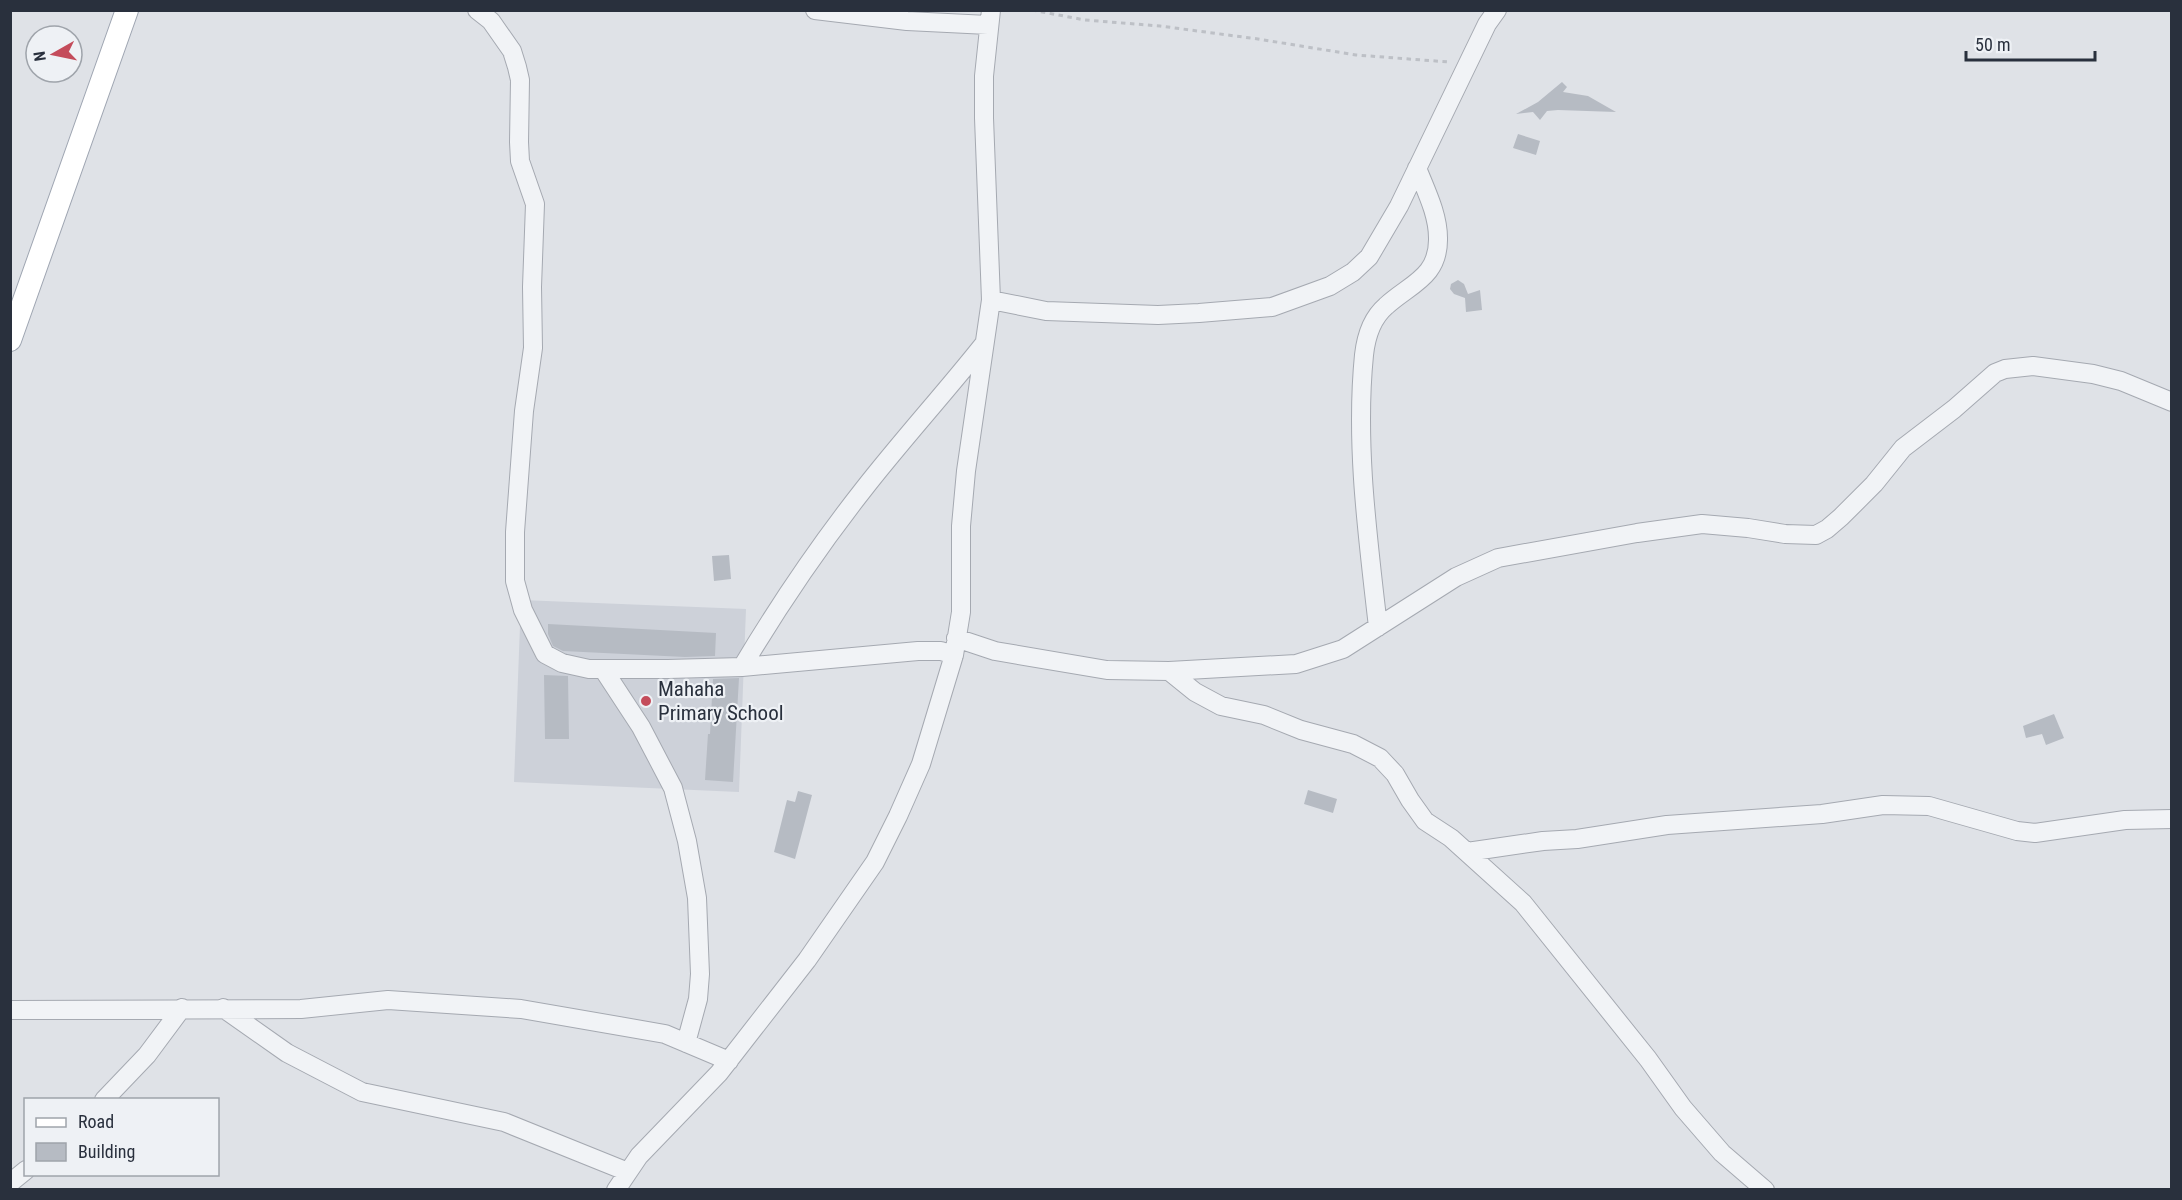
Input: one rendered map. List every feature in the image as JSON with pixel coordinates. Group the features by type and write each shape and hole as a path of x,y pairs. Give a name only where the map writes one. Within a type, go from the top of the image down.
{"main road":[{"path":"10,339 127,10"}],"street":[{"path":"477,10 491,21 512,51 517,67 520,80 520,161 535,204 532,287 533,348 524,411 515,532 515,580 523,610 544,654 562,663 589,669 742,667 918,651 941,651 955,647 995,651 1107,670 1169,671 1296,664 1343,649 1456,577 1498,558 1664,528 1702,524 1785,534 1816,535 1841,517 1874,484 1903,448 1954,409 1995,373 2005,369 2033,366 2093,374 2121,381 2172,402"},
{"path":"616,1190 639,1156 729,1061 807,960 874,862 921,764 955,647 961,612 961,526 966,471 991,300 984,118 989,18 907,21 814,10"},
{"path":"991,300 1046,311 1158,315 1272,307 1330,286 1353,272 1369,257 1497,10"},
{"path":"1378,627 1369,549 1363,459 1361,404 1364,354 1368,333 1384,308 1422,279 1432,267 1437,252 1438,237 1434,212 1417,168"},
{"path":"742,667 797,578 863,490 983,345"},
{"path":"603,669 641,727 673,788 687,842 697,898 700,974 698,999 686,1043"},
{"path":"1169,671 1195,692 1221,706 1264,715 1301,730 1353,744 1380,758 1395,774 1425,821 1451,838 1523,903 1648,1059 1683,1108 1722,1154 1765,1190"},
{"path":"1467,852 1543,841 1577,839 1667,825 1822,814 1883,805 1929,806 2017,831 2035,833 2125,820 2172,819"},
{"path":"10,1010 301,1009 388,1000 510,1008 665,1034 729,1061"},
{"path":"106,1098 147,1055 182,1008"},
{"path":"223,1008 287,1053 362,1092 504,1122 628,1172"},
{"path":"10,1183 24,1172"}],"path":[{"path":"1032,10 1085,20 1160,26 1356,55 1409,61 1468,63"}],"shaded area":[{"path":"521,600 746,609 739,792 514,782"}],"building":[{"path":"1562,82 1567,87 1563,92 1588,96 1616,112 1547,111 1540,120 1533,112 1516,114 1538,102"},
{"path":"1518,134 1540,141 1536,155 1513,148"},
{"path":"1458,280 1464,284 1468,294 1480,290 1482,310 1466,312 1465,298 1454,294 1450,289 1451,284"},
{"path":"729,555 731,579 714,581 712,556"},
{"path":"548,624 716,633 715,656 685,657 563,651 553,646 548,634"},
{"path":"544,675 568,676 569,739 545,739"},
{"path":"739,678 733,782 705,780 713,679"},
{"path":"2054,714 2064,738 2046,745 2042,734 2026,738 2023,726"},
{"path":"1308,790 1337,799 1333,813 1304,804"},
{"path":"798,791 812,795 795,859 774,852 787,800 795,802"}],"place":[{"name":"Mahaha Primary School","path":"646,701"}]}
